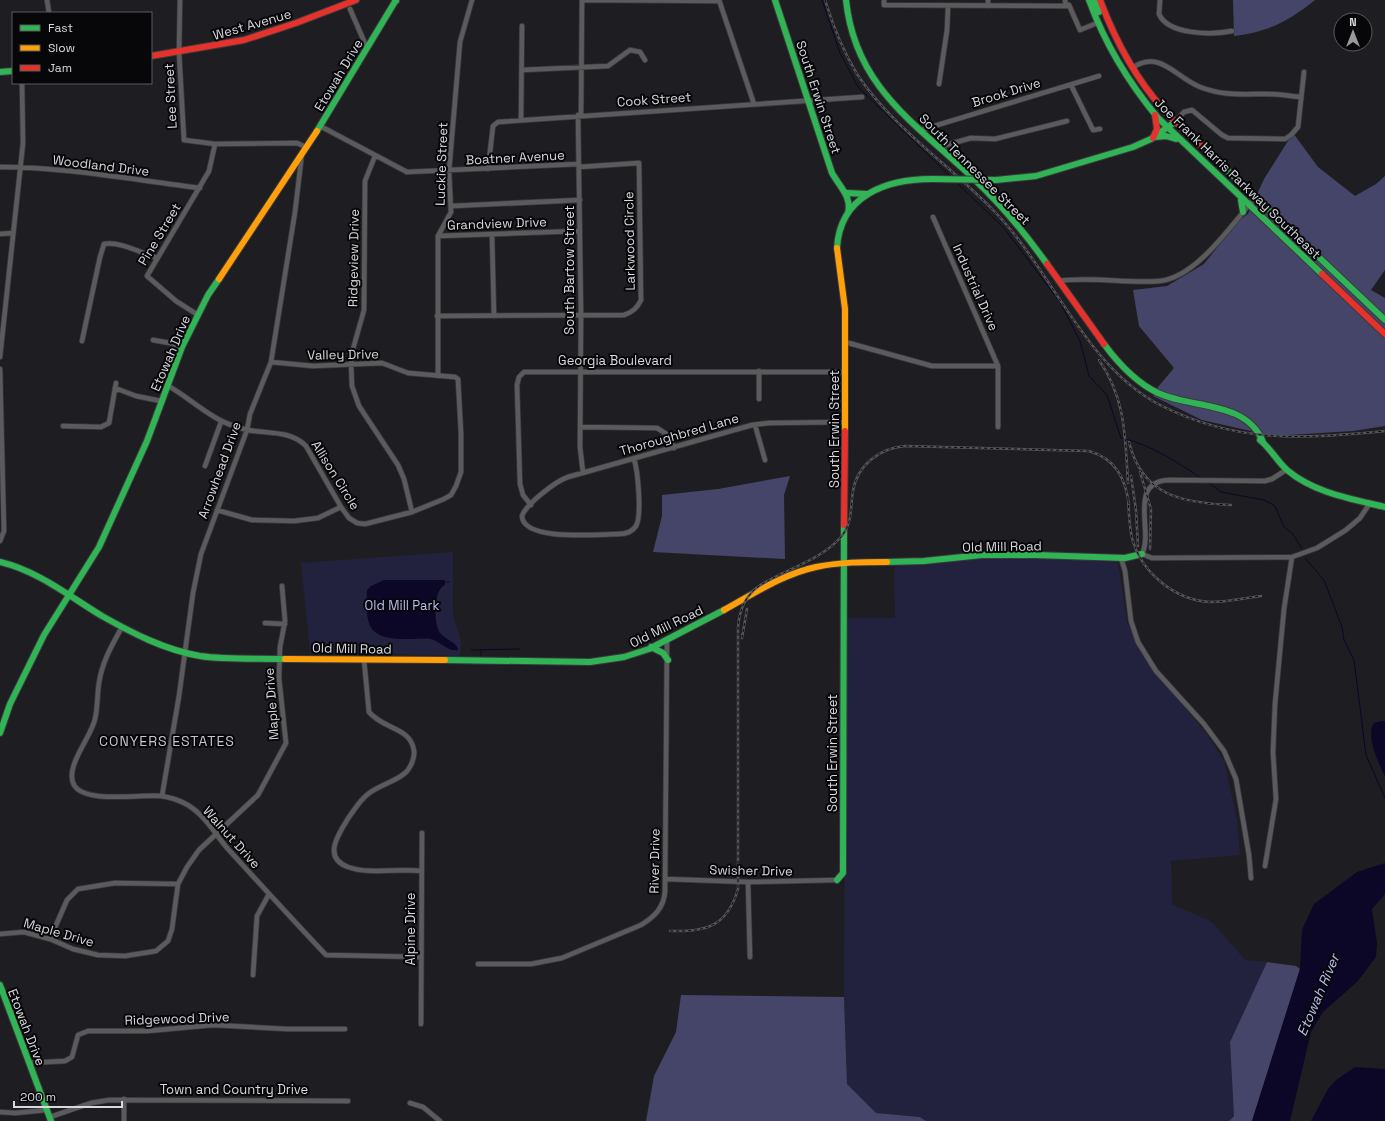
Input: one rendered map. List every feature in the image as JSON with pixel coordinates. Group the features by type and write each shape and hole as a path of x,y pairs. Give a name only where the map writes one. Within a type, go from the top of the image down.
{"street":[{"path":"46,0 49,12"},
{"name":"Lee Street","path":"180,0 179,52 184,140 215,144 297,143 306,147"},
{"name":"West Avenue","path":"152,56 244,40 296,24 356,0"},
{"name":"Etowah Drive","path":"0,733 10,704 50,625 90,564 99,547 137,464 182,347 198,315 222,272 320,126 396,0"},
{"name":"Luckie Street","path":"438,376 438,236 449,216 452,206 449,171 460,42 472,0"},
{"path":"582,0 719,0 754,104"},
{"name":"South Bartow Street","path":"582,0 582,67 579,166 581,315 580,458 583,473"},
{"name":"South Erwin Street","path":"775,0 834,176 846,192 857,203 848,215 840,232 837,250 837,265 844,299 845,342 843,873 837,880"},
{"name":"South Tennessee Street","path":"846,0 851,34 868,71 884,95 1014,220 1031,241 1099,341 1116,360 1142,383 1156,392 1172,399 1207,404 1234,413 1254,430 1286,470 1314,487 1385,507"},
{"path":"884,0 884,5 948,7 1069,5 1080,30 1098,23"},
{"path":"939,0 939,6"},
{"path":"988,0 988,6"},
{"path":"1066,0 1066,6"},
{"name":"Joe Frank Harris Parkway Southeast","path":"1089,0 1109,47 1125,75 1154,113 1218,163 1251,201 1320,273 1380,321"},
{"path":"1094,0 1105,25 1113,34"},
{"name":"Joe Frank Harris Parkway Southeast","path":"1100,0 1113,34 1132,68 1182,142 1240,198 1251,201 1313,260 1336,274 1380,321 1385,334"},
{"path":"1160,0 1158,14 1164,23 1171,26 1204,33 1221,33 1232,31"},
{"path":"349,4 367,48"},
{"path":"939,84 947,30 948,7"},
{"path":"1095,17 1141,89 1171,125"},
{"path":"521,120 522,26"},
{"path":"522,70 613,64 630,50 640,52 645,60"},
{"path":"1132,68 1144,62 1156,62 1168,66 1187,82 1216,92 1249,96 1266,94 1300,97"},
{"path":"0,72 12,71"},
{"path":"1154,138 1171,125 1184,112 1192,110 1224,137 1281,139 1288,137 1295,131 1299,117 1300,97 1304,72"},
{"name":"Brook Drive","path":"920,130 1099,76"},
{"path":"0,357 2,302 13,233 23,133 22,84"},
{"path":"1071,85 1093,130 1100,129"},
{"name":"Cook Street","path":"488,169 495,123 580,115 862,97"},
{"path":"1154,113 1157,126 1154,138"},
{"path":"939,147 971,138 995,140 1067,121"},
{"name":"Boatner Avenue","path":"320,126 374,156 407,172 638,163"},
{"path":"857,203 867,194 894,181 912,179 1019,179 1036,176 1154,138 1169,136 1182,142"},
{"name":"Pine Street","path":"198,315 176,301 149,279 148,272 209,171 215,144"},
{"name":"Arrowhead Drive","path":"162,796 201,554 247,430 250,414 271,362 294,219 302,153"},
{"name":"Ridgeview Drive","path":"374,156 365,184 364,310 353,349 351,364 352,386 359,406 398,465 404,479 412,512"},
{"path":"1059,281 1097,279 1159,281 1176,277 1198,264 1251,201 1219,172 1199,158"},
{"name":"Larkwood Circle","path":"437,316 624,315 632,312 641,300 638,163"},
{"name":"Woodland Drive","path":"0,167 20,167 200,188"},
{"path":"848,215 850,205 846,192 867,194"},
{"path":"1240,198 1243,212"},
{"path":"452,206 580,200"},
{"name":"Industrial Drive","path":"933,217 998,366 998,427"},
{"name":"Grandview Drive","path":"438,236 492,236 580,231"},
{"path":"0,234 13,233"},
{"path":"492,236 494,316"},
{"path":"82,341 104,244 110,243 157,258"},
{"path":"1380,321 1385,328"},
{"path":"153,340 182,347"},
{"path":"845,342 932,366 998,366"},
{"name":"Valley Drive","path":"271,362 313,366 382,363 408,373 438,376"},
{"path":"0,369 4,531 0,541"},
{"name":"Georgia Boulevard","path":"531,505 524,495 520,484 518,379 523,373 528,371 845,372"},
{"path":"759,371 760,399"},
{"name":"Allison Circle","path":"167,385 221,422 247,430 289,435 300,440 306,446 341,507 349,518 357,523 365,524 412,512 451,495 461,472 461,433 458,379 451,375 438,376"},
{"path":"63,426 101,427 109,423 116,382"},
{"path":"115,388 136,396 161,401"},
{"path":"205,466 221,422"},
{"name":"Thoroughbred Lane","path":"531,505 555,483 583,473 755,425 845,422"},
{"path":"755,425 765,460"},
{"path":"580,427 657,428 668,435 674,448"},
{"path":"531,505 523,512 522,519 526,526 537,532 549,534 619,534 629,532 635,528 638,518 638,477 634,459"},
{"path":"1286,470 1272,480 1265,481 1165,480 1154,484 1147,491 1144,498 1145,538 1142,554 1152,558 1292,557 1317,548 1337,537 1360,518 1370,503"},
{"path":"217,510 252,520 289,521 318,518 341,507"},
{"name":"Old Mill Road","path":"0,562 24,568 122,627 152,643 184,654 212,657 364,660 590,662 624,657 651,647 790,575 817,566 844,562 917,562 989,554 1121,558 1131,558 1142,554"},
{"path":"1265,866 1276,799 1273,752 1275,704 1282,624 1292,557"},
{"path":"1121,558 1131,621 1138,642 1156,671 1204,724 1224,751 1236,779 1250,859 1251,878"},
{"name":"Maple Drive","path":"0,934 24,932 50,939 73,949 98,955 125,956 156,951 168,941 172,929 178,884 187,867 199,850 258,795 286,743 280,688 280,658 285,624 282,586"},
{"path":"265,623 285,624"},
{"name":"Walnut Drive","path":"122,627 101,669 96,717 92,729 73,766 72,776 74,785 80,792 91,796 162,796 185,804 204,819 216,835 326,955 421,957"},
{"name":"River Drive","path":"478,964 509,965 549,961 575,954 630,930 650,919 662,907 665,898 666,878 667,640"},
{"path":"651,647 663,653 668,660"},
{"path":"364,660 369,712 380,723 402,732 407,736 412,743 415,753 412,764 406,773 377,788 360,802 339,830 334,842 334,850 337,858 343,865 356,869 421,871"},
{"name":"Alpine Drive","path":"421,1024 422,833"},
{"name":"Swisher Drive","path":"666,878 748,882 837,880"},
{"path":"748,882 750,957"},
{"path":"50,939 67,900 78,889 115,883 178,884"},
{"path":"254,975 256,916 269,894"},
{"name":"Etowah Drive","path":"0,985 50,1119"},
{"name":"Ridgewood Drive","path":"29,1063 65,1061 72,1056 78,1035 88,1031 146,1031 213,1025 287,1029 345,1029"},
{"path":"124,1100 124,1121"},
{"name":"Town and Country Drive","path":"50,1119 97,1101 348,1101"},
{"path":"410,1103 423,1106 440,1121"},
{"path":"0,1112 31,1112 47,1110"}],"green space":[{"name":"Old Mill Park","path":"453,552 453,615 461,641 460,656 310,651 301,563"},
{"path":"974,558 1077,559 1118,563 1127,622 1146,660 1209,737 1224,761 1237,819 1240,855 1171,861 1172,904 1212,922 1245,960 1267,962 1230,1042 1234,1116 1229,1121 926,1121 920,1117 876,1113 847,1084 844,997 846,618 895,618 894,568 901,565 933,564"}],"shaded area":[{"path":"1233,0 1315,0 1287,20 1278,24 1257,32 1234,36"},
{"path":"1293,133 1318,167 1355,196 1376,184 1385,176 1385,270 1371,290 1385,298 1385,426 1353,431 1273,436 1202,420 1153,396 1158,387 1174,368 1139,326 1133,290 1167,286 1204,264 1239,220 1248,214 1264,179"},
{"path":"790,476 784,495 785,559 653,552 662,516 662,495 718,489"},
{"path":"1267,962 1296,966 1300,969 1252,1121 1229,1121 1234,1116 1230,1042"},
{"path":"681,995 844,997 847,1084 876,1113 920,1117 926,1121 646,1121 654,1076 676,1032"}],"water":[{"path":"384,580 445,580 445,585 438,593 436,600 438,630 443,636 456,645 458,650 451,650 431,639 385,637 372,629 367,614 367,590 371,586"},
{"path":"1385,721 1385,776 1379,765 1374,750 1371,734 1374,723"},
{"name":"Etowah River","path":"1385,863 1385,894 1372,909 1377,943 1376,957 1358,981 1323,1012 1311,1032 1290,1121 1252,1121 1300,969 1302,930 1314,904 1357,872"},
{"path":"1355,1067 1385,1069 1385,1121 1311,1121 1328,1089 1336,1080"}],"waterway":[{"path":"822,0 840,53 858,87 951,177"},
{"path":"956,182 1004,228 1060,302 1080,341 1089,376 1107,395 1121,438 1153,449 1201,478"},
{"path":"1209,483 1221,492 1264,500 1275,506 1284,527 1293,534 1302,549"},
{"path":"1305,558 1324,580 1342,627 1344,640 1354,660 1366,755 1385,798"},
{"path":"471,650 520,649"},
{"path":"481,650 481,656"}],"railway":[{"path":"825,0 835,29 847,56 857,74 871,93 904,129 995,212 1016,236 1035,262 1090,343 1111,367 1134,388 1160,405 1188,418 1216,427 1243,432 1270,436 1298,437 1385,431"},
{"path":"1099,360 1108,375 1119,404 1125,434 1128,483"},
{"path":"1129,442 1135,460 1144,474 1154,485 1167,493 1181,498 1197,502 1231,505"},
{"path":"670,931 694,930 713,925 728,912 738,889 738,628 741,610 746,599 759,586 813,559 833,545 841,537 848,526 855,482 859,473 871,460 887,450 905,446 1089,451 1106,459 1118,471 1125,486 1129,504"},
{"path":"1140,472 1151,509 1150,549"},
{"path":"1131,476 1136,510 1138,546"},
{"path":"1128,499 1131,533 1136,550 1151,573 1161,582 1184,596 1210,602 1229,601 1261,596"},
{"path":"742,638 747,609"}],"traffic: fast":[{"path":"317,131 396,0"},
{"path":"775,0 832,173 847,197 849,207 848,213"},
{"path":"846,0 852,30 861,57 875,80 891,101 1003,208 1047,264"},
{"path":"1089,0 1102,32 1118,62 1137,91 1158,118 1322,274"},
{"path":"1094,0 1099,12"},
{"path":"0,72 12,71"},
{"path":"996,180 1036,176 1133,147 1151,139 1175,122"},
{"path":"1155,137 1166,136 1176,139"},
{"path":"1207,151 1385,320"},
{"path":"837,248 840,230 847,215 857,203 869,194 883,187 899,182 932,179"},
{"path":"932,179 996,180"},
{"path":"847,193 867,194"},
{"path":"1241,200 1243,212"},
{"path":"0,733 10,704 44,635 99,547 147,441 182,347 208,295 219,279"},
{"path":"1104,344 1128,372 1150,389 1186,402 1231,412 1244,419 1255,428 1263,442"},
{"path":"1260,440 1287,470 1309,484 1321,490 1347,498 1385,507"},
{"path":"837,880 843,873 844,525"},
{"path":"887,562 924,561 982,555 1125,558 1142,554"},
{"path":"0,562 27,571 137,635 174,650 211,657 285,659"},
{"path":"445,660 590,662 624,657 649,649 724,610"},
{"path":"651,647 663,653 668,660"},
{"path":"0,985 51,1121"}],"traffic: slow":[{"path":"219,279 317,131"},
{"path":"837,248 845,309 845,431"},
{"path":"724,610 768,585 804,570 825,565 843,563 887,562"},
{"path":"285,659 445,660"}],"traffic: jam":[{"path":"152,56 244,40 296,23 356,0"},
{"path":"1100,0 1119,44 1144,85 1169,115 1207,151"},
{"path":"1153,138 1157,129 1155,115"},
{"path":"1047,264 1104,344"},
{"path":"1322,274 1385,334"},
{"path":"844,525 845,431"}],"district":[{"name":"CONYERS ESTATES","path":"167,741"}]}
